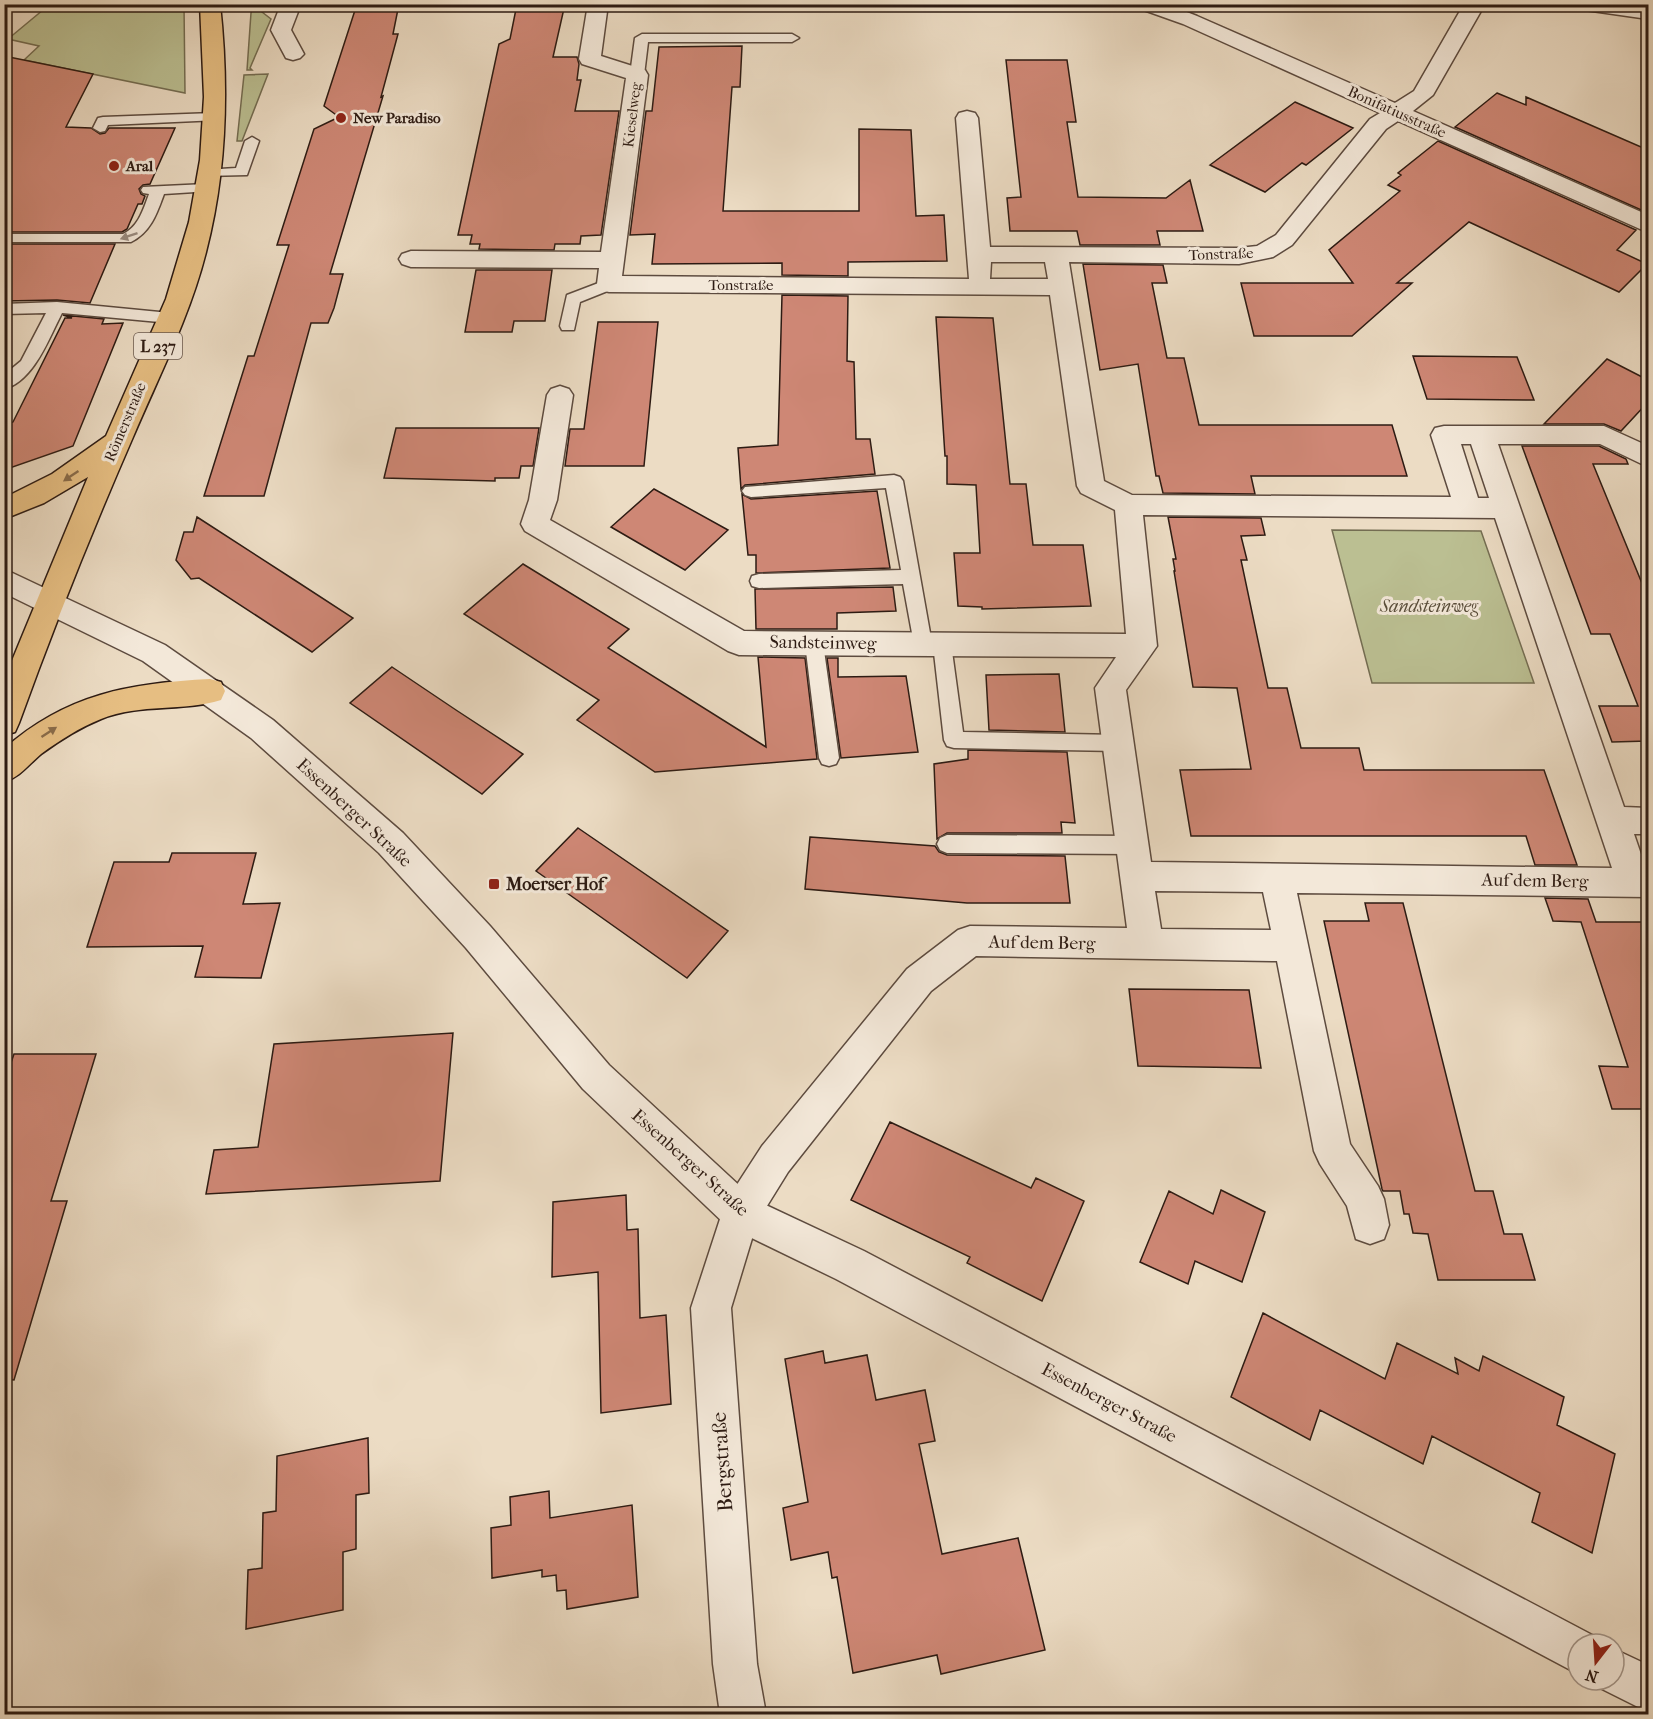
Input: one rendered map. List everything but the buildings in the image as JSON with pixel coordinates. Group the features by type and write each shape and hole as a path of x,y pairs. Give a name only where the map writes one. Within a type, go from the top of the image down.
{"main road":[{"name":"Römerstraße","path":"4,723 50,602 170,318 195,249 207,180 214,117 213,28 210,4"},
{"path":"4,508 43,492 69,478 117,440"},
{"path":"4,769 43,735 76,715 105,703 151,694 210,691"}],"street":[{"path":"291,4 281,30 292,54"},
{"name":"Kieselweg","path":"598,4 590,59 637,75 609,284"},
{"name":"Bonifatiusstraße","path":"1145,4 1190,20 1648,224"},
{"name":"Tonstraße","path":"979,254 1239,256 1263,252 1284,240 1378,124 1422,95 1475,4"},
{"path":"1585,4 1648,13"},
{"path":"968,118 981,286"},
{"path":"1056,254 1090,486 1128,505 1506,508"},
{"path":"411,259 612,260"},
{"name":"Tonstraße","path":"609,284 1060,287"},
{"name":"Sandsteinweg","path":"560,395 543,500 535,524 739,642 1142,646"},
{"path":"1468,508 1444,435 1604,435 1648,458"},
{"path":"1481,435 1613,820 1641,883"},
{"path":"1128,505 1142,646 1110,688 1146,945"},
{"name":"Essenberger Straße","path":"4,580 154,653 262,729 391,843 478,937 596,1077 741,1213 850,1265 1566,1646"},
{"path":"1613,820 1648,821"},
{"name":"Auf dem Berg","path":"1135,861 1277,877 1641,883"},
{"path":"1277,877 1333,1151 1365,1198 1370,1224"},
{"name":"Auf dem Berg","path":"741,1213 775,1158 919,980 970,941 1291,946"},
{"name":"Bergstraße","path":"741,1213 711,1308 735,1664 743,1714"},
{"path":"1626,1678 1648,1690"}],"lane":[{"path":"637,75 642,38 792,38"},
{"path":"100,128 103,120 158,122 214,117"},
{"path":"10,239 126,239 136,235 142,229 153,190 242,172 252,141"},
{"path":"568,326 573,299 609,284"},
{"path":"4,309 57,307 170,318"},
{"path":"4,384 28,364 57,307"},
{"path":"751,491 894,482 911,577 933,644 954,740 1119,742"},
{"path":"759,581 911,577"},
{"path":"814,643 829,758"},
{"path":"947,844 1135,861"}],"green space":[{"path":"49,5 184,5 185,93 24,60 39,46 8,39"},
{"path":"254,5 264,5 262,12 271,19 250,68 252,70 247,70 251,13"},
{"path":"268,74 242,141 237,141 244,75"},
{"name":"Sandsteinweg","path":"1332,530 1481,531 1534,683 1372,683"}],"place":[{"name":"New Paradiso","path":"341,118"},
{"name":"Aral","path":"114,166"},
{"name":"Moerser Hof","path":"494,884"}]}
